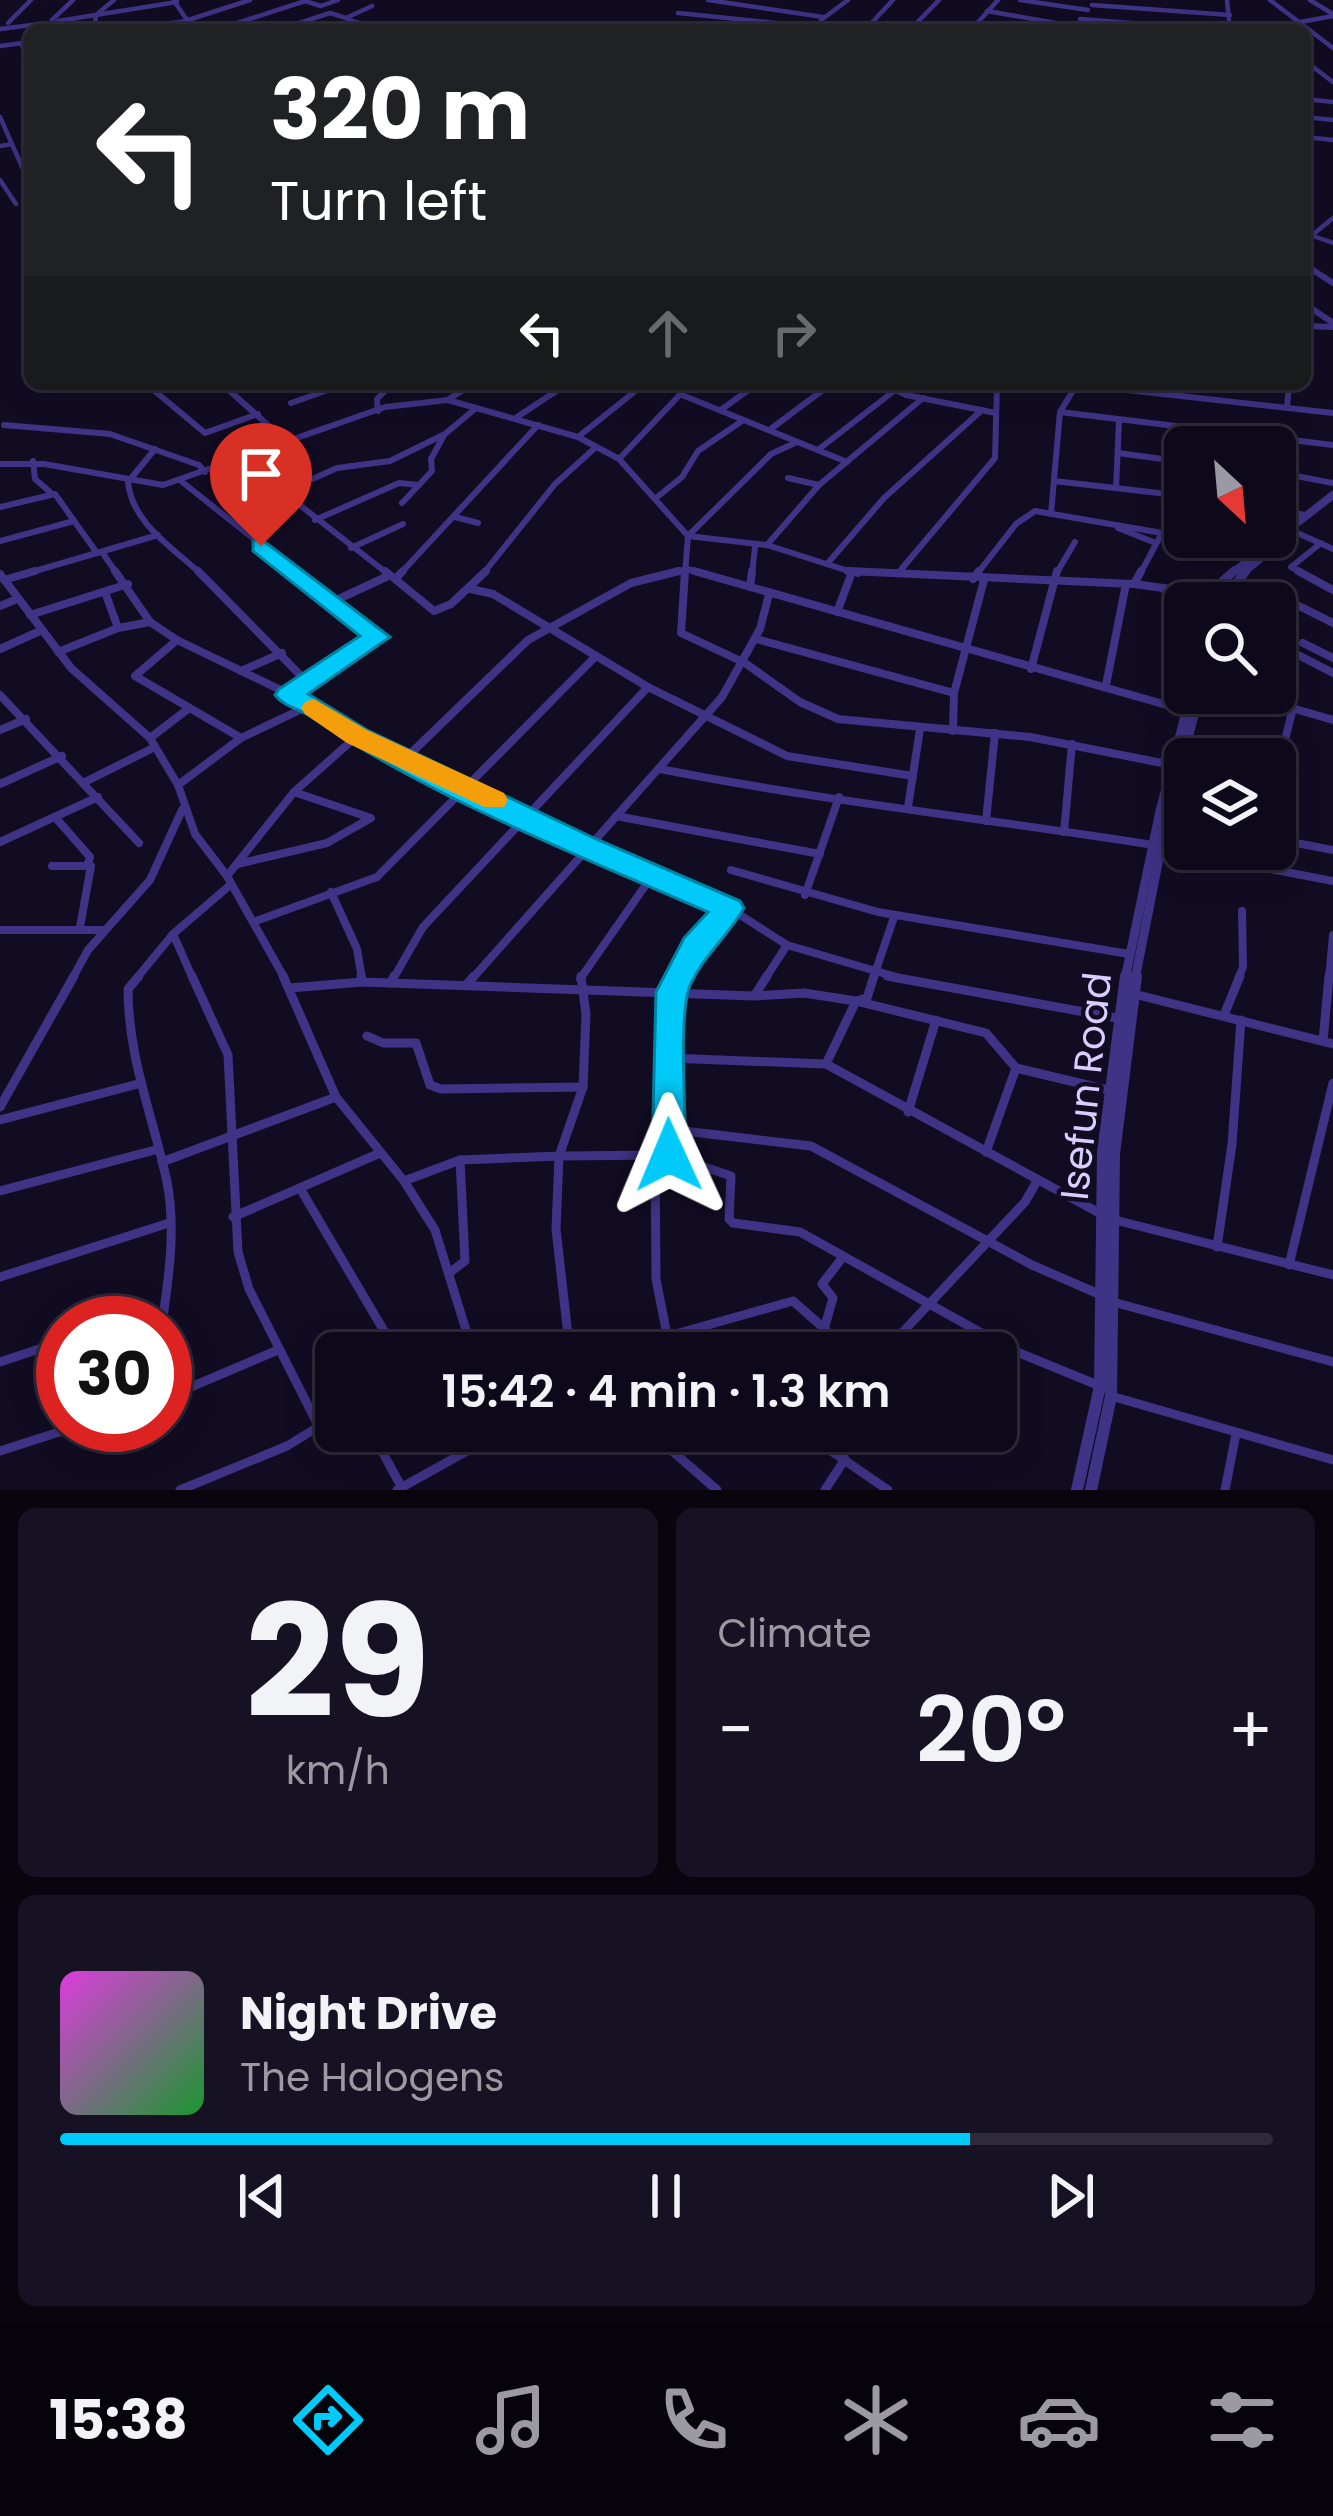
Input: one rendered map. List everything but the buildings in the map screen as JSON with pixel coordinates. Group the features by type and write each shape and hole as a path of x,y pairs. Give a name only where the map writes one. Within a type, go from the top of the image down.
{"street":[{"path":"8,23 31,0"},
{"path":"52,22 73,0"},
{"path":"95,24 97,15 114,0"},
{"path":"37,24 190,0"},
{"path":"159,24 250,0"},
{"path":"234,24 304,0 321,6 338,0"},
{"path":"707,0 788,6 823,17"},
{"path":"818,24 848,0"},
{"path":"871,24 893,0"},
{"path":"916,24 939,0"},
{"path":"976,24 998,0"},
{"path":"1020,0 1230,15"},
{"path":"1227,0 1230,24"},
{"path":"1270,0 1303,24"},
{"path":"1310,0 1333,15"},
{"path":"176,2 190,24"},
{"path":"1075,24 1092,5"},
{"path":"346,18 372,6"},
{"path":"987,11 1051,24"},
{"path":"678,13 758,24"},
{"path":"298,24 328,14 366,24"},
{"path":"1291,24 1333,15"},
{"path":"728,24 731,18"},
{"path":"1080,19 1115,24"},
{"path":"350,24 355,22"},
{"path":"21,43 24,51"},
{"path":"0,46 24,43"},
{"path":"0,117 24,171"},
{"path":"0,146 12,144"},
{"path":"0,180 16,204"},
{"path":"1311,239 1333,218"},
{"path":"1316,237 1333,243"},
{"path":"154,390 205,433 258,414"},
{"path":"229,390 288,443"},
{"path":"291,403 328,390"},
{"path":"378,411 376,400 386,390"},
{"path":"448,400 464,390"},
{"path":"516,418 558,390"},
{"path":"578,437 637,390"},
{"path":"619,459 686,390"},
{"path":"721,410 747,390"},
{"path":"771,429 823,390"},
{"path":"819,449 895,390"},
{"path":"906,390 996,413"},
{"path":"898,573 995,458 998,390"},
{"path":"1052,514 1060,412 1073,390"},
{"path":"1131,390 1333,413"},
{"path":"1165,395 1166,390"},
{"path":"1228,400 1229,390"},
{"path":"1287,408 1288,390"},
{"path":"682,395 848,463"},
{"path":"0,464 68,465 146,486 180,481 378,411 430,398 539,424 597,447 619,459 688,536 755,547 767,544 851,572 1130,584 1164,591"},
{"path":"767,544 819,485 923,398"},
{"path":"281,494 337,468 379,466 445,434 476,409"},
{"path":"827,564 884,498 982,410"},
{"path":"1060,412 1333,446"},
{"path":"655,498 682,477 698,451 743,420"},
{"path":"1116,488 1119,421"},
{"path":"330,603 391,578 455,517 539,424"},
{"path":"4,425 93,431 155,449 206,472"},
{"path":"402,503 432,471 431,459 445,434"},
{"path":"785,439 747,474 727,503 688,536 679,607 681,633 745,663 820,712 920,729 1072,743 1164,764"},
{"path":"241,459 436,612 471,589 567,467 597,447"},
{"path":"155,449 128,482 130,502 307,682"},
{"path":"1118,453 1164,459"},
{"path":"33,461 34,479 128,584 150,622 318,709 357,736 652,877 729,908 787,945 878,974 1118,1018"},
{"path":"1296,476 1333,483"},
{"path":"788,478 819,485"},
{"path":"180,481 376,641 288,695"},
{"path":"1054,481 1164,494"},
{"path":"314,520 399,483 419,484"},
{"path":"0,508 51,493"},
{"path":"1228,582 1305,515 1333,499"},
{"path":"1296,529 1333,499"},
{"path":"973,578 1029,512 1160,532 1130,584 1106,685"},
{"path":"1296,513 1305,515"},
{"path":"455,517 478,523"},
{"path":"0,541 74,521"},
{"path":"351,548 404,524"},
{"path":"1296,532 1333,549"},
{"path":"160,535 2,577 58,652 152,742 178,785 195,833 254,922 290,988 336,1097 404,1180 435,1230 467,1332"},
{"path":"1031,669 1053,582 1075,542"},
{"path":"1321,543 1291,567 1330,585"},
{"path":"750,587 755,547"},
{"path":"1234,582 1261,558"},
{"path":"407,757 528,640 631,583 687,569 1164,703"},
{"path":"837,612 851,572"},
{"path":"953,731 954,693 984,580"},
{"path":"30,615 128,584"},
{"path":"471,589 493,594 649,687 787,756 913,776"},
{"path":"105,592 118,628"},
{"path":"467,984 585,846 660,769 745,663 769,594"},
{"path":"0,606 17,599"},
{"path":"1296,605 1333,623"},
{"path":"58,652 118,628 150,622"},
{"path":"0,649 40,632"},
{"path":"756,639 954,693"},
{"path":"177,640 135,676 241,738"},
{"path":"1303,643 1332,667"},
{"path":"1296,652 1332,667"},
{"path":"242,671 282,653"},
{"path":"254,922 376,877 596,656"},
{"path":"391,983 400,958 423,927 649,687"},
{"path":"0,695 139,843"},
{"path":"178,785 241,738 307,706"},
{"path":"85,782 152,742 188,709"},
{"path":"1296,709 1333,720"},
{"path":"0,730 26,719"},
{"path":"908,807 920,729"},
{"path":"986,820 995,734"},
{"path":"164,1296 169,1223 162,1162 138,1084 128,989 173,934 228,881 294,792 357,736"},
{"path":"1064,832 1072,743"},
{"path":"0,784 62,756"},
{"path":"660,769 706,780 1154,845"},
{"path":"238,864 330,840 371,818 294,792"},
{"path":"0,842 98,797"},
{"path":"805,895 839,797"},
{"name":"Isefun Road","path":"1109,1217 1108,1090 1130,954 1164,806"},
{"path":"0,1107 104,931 150,880 183,808"},
{"path":"616,816 820,854"},
{"path":"56,817 90,856 88,863"},
{"name":"Isefun Road","path":"1077,1490 1100,1386 1118,1091 1164,834"},
{"path":"1296,843 1333,850"},
{"path":"52,866 88,863"},
{"path":"80,927 92,867 88,863"},
{"path":"731,870 805,895 894,916 1130,954"},
{"path":"1276,870 1333,880"},
{"path":"565,1332 556,1229 559,1156 583,1088 586,1015 580,976 652,877"},
{"path":"331,892 357,949 362,982"},
{"path":"669,1155 671,992 695,946 729,908"},
{"path":"1224,1015 1244,959 1242,911"},
{"path":"826,1064 856,1001 867,998 894,916"},
{"path":"0,931 32,934 80,927 104,931"},
{"path":"173,934 228,1055 233,1217 249,1289 315,1418"},
{"path":"1133,994 1328,1042 1333,935"},
{"path":"754,996 787,945"},
{"path":"290,988 362,982 754,996 803,993 986,1033 1016,1068 1108,1090"},
{"path":"908,1112 936,1020"},
{"path":"1217,1247 1232,1144 1241,1020"},
{"path":"367,1036 383,1042 416,1043 430,1085 441,1089 583,1088"},
{"path":"669,1058 826,1064 1109,1217 1333,1275"},
{"path":"986,1153 1016,1068"},
{"path":"1288,1265 1333,1083"},
{"path":"0,1120 138,1084"},
{"path":"162,1162 336,1097"},
{"path":"667,1129 811,1146 989,1242 1106,1298 1333,1362"},
{"path":"0,1191 155,1150"},
{"path":"233,1217 381,1152"},
{"path":"655,1155 656,1279 666,1332"},
{"path":"404,1180 460,1160 669,1155 730,1176 729,1219 733,1223 791,1230 1012,1350 1100,1386"},
{"path":"449,1273 465,1261 460,1160"},
{"path":"901,1332 989,1242 1037,1181"},
{"path":"301,1190 385,1332"},
{"path":"0,1276 169,1223"},
{"path":"825,1327 832,1298 822,1284 844,1257"},
{"name":"Isefun Road","path":"1091,1490 1111,1396 1106,1298"},
{"path":"686,1332 736,1312 793,1301 828,1332"},
{"path":"0,1362 36,1350"},
{"path":"192,1387 278,1350"},
{"path":"1111,1396 1333,1460"},
{"path":"180,1490 315,1430"},
{"path":"1225,1490 1236,1433"},
{"path":"0,1451 36,1439"},
{"path":"382,1452 401,1489 466,1452"},
{"path":"673,1452 717,1490"},
{"path":"834,1452 888,1490"},
{"path":"825,1490 844,1459"}],"slow traffic":[{"path":"314,708 357,736 494,800"}],"route":[{"path":"261,546 377,637 288,695 357,736 526,818 729,908 695,946 671,992 669,1155"}]}
